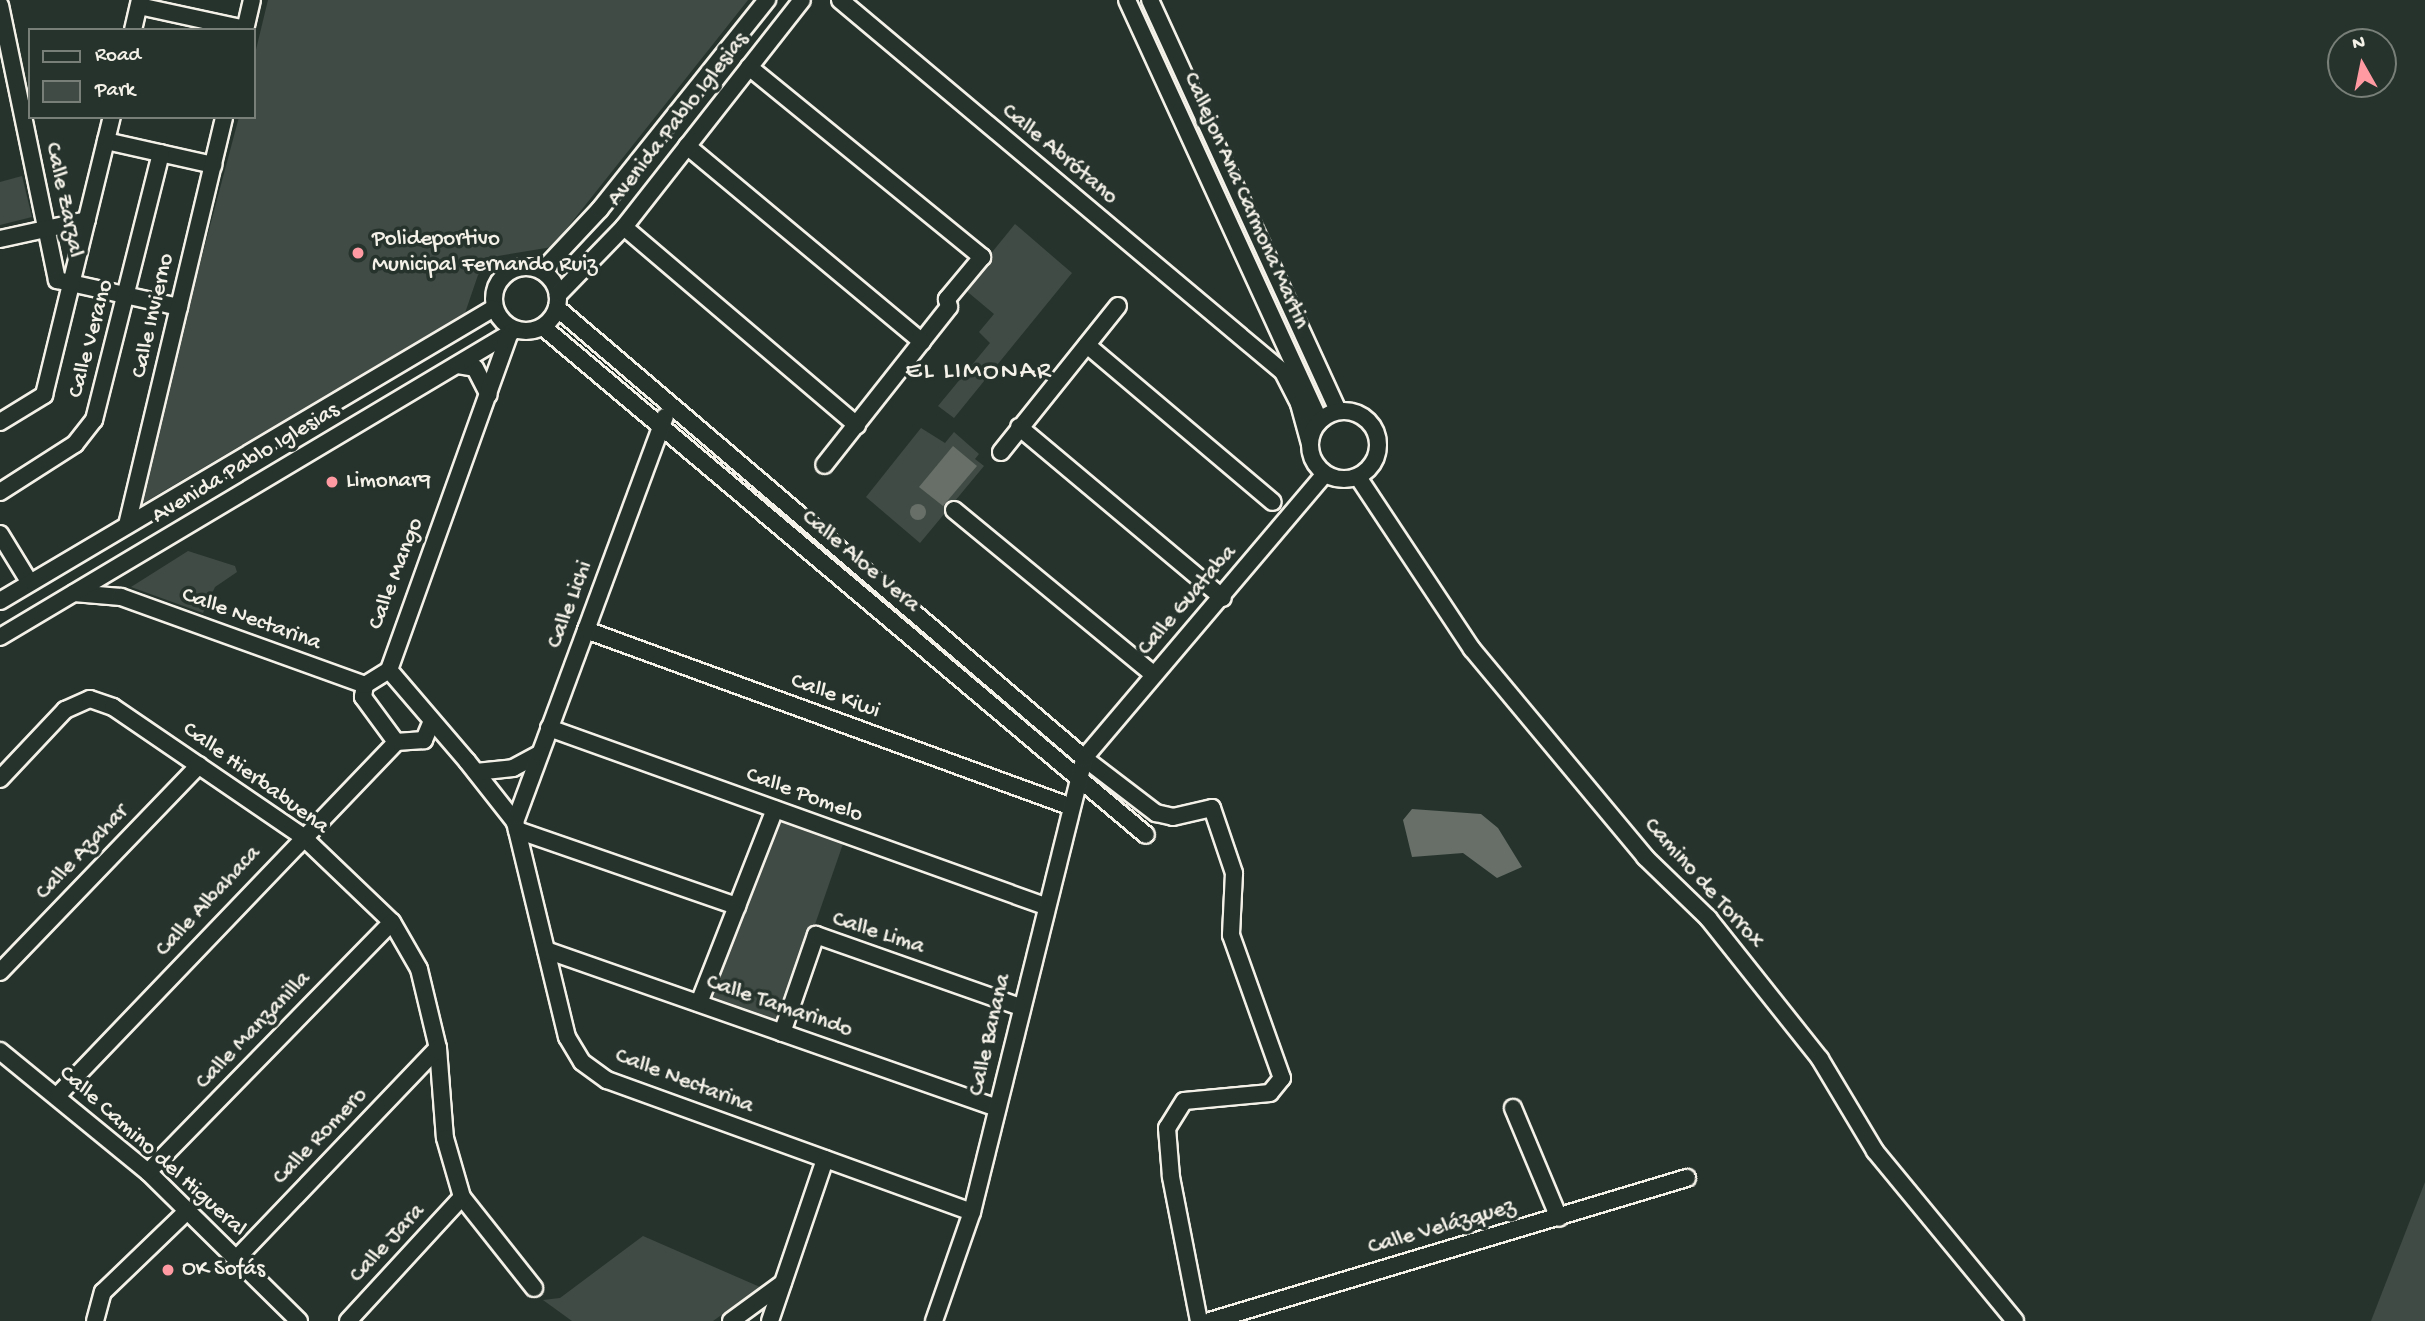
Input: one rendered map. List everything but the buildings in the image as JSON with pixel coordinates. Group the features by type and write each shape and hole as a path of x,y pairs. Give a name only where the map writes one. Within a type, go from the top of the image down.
{"street":[{"path":"245,28 252,0"},
{"name":"Avenida Pablo Iglesias","path":"542,271 600,209 767,0"},
{"name":"Avenida Pablo Iglesias","path":"558,302 624,227 802,0"},
{"name":"Calle Abrótano","path":"840,0 1283,372 1299,404 1310,444"},
{"name":"Callejon Ana Carmona Martin","path":"1127,0 1320,421"},
{"name":"Callejon Ana Carmona Martin","path":"1150,0 1338,411"},
{"path":"134,28 140,3 237,28"},
{"name":"Calle Zarzal","path":"0,5 25,103 44,228 57,280 72,281 179,307"},
{"path":"749,67 982,257 947,299 949,307 824,465"},
{"path":"0,422 44,395 112,119"},
{"name":"Calle Invierno","path":"127,525 224,119"},
{"path":"106,141 213,165"},
{"path":"687,146 922,342"},
{"name":"Calle Verano","path":"0,492 75,444 94,421 161,153"},
{"path":"0,239 87,220"},
{"path":"624,227 857,425"},
{"path":"517,268 542,271 558,302 543,327 511,333 494,308 493,295 506,273 517,268"},
{"name":"Calle Aloe Vera","path":"558,302 668,404 1084,758 1156,813 1173,817 1212,808 1234,873 1231,935 1282,1078 1270,1093 1184,1101 1167,1128 1171,1177 1199,1321"},
{"path":"1001,452 1018,427 1118,306"},
{"name":"Avenida Pablo Iglesias","path":"0,601 494,308"},
{"name":"Calle Aloe Vera","path":"543,327 1146,835"},
{"path":"1249,345 1267,342 1278,329"},
{"name":"Avenida Pablo Iglesias","path":"0,637 511,333"},
{"name":"Calle Mango","path":"389,670 511,333"},
{"path":"1087,345 1273,502"},
{"path":"458,365 475,368 489,395"},
{"name":"Calle Lichi","path":"516,826 539,754 663,426 668,404"},
{"path":"1338,411 1365,418 1375,429 1379,443 1375,461 1358,477 1347,480 1325,474 1313,460 1310,444 1320,421 1338,411"},
{"path":"1018,427 1223,598"},
{"name":"Calle Guataba","path":"1084,758 1223,598 1325,474"},
{"name":"Camino de Torrox","path":"1358,477 1472,649 1645,857 1708,918 1820,1059 1875,1151 2015,1321"},
{"path":"954,510 1154,675"},
{"path":"0,534 30,583"},
{"path":"116,568 114,584 121,597"},
{"name":"Calle Nectarina","path":"74,593 121,597 365,685"},
{"name":"Calle Kiwi","path":"586,630 1069,806"},
{"path":"389,670 365,685 363,697 396,742 424,740 432,721"},
{"name":"Calle Nectarina","path":"389,670 476,772 516,826 567,1037 582,1062 607,1080 972,1212"},
{"name":"Calle Hierbabuena","path":"0,779 65,710 90,699 113,707 302,835 393,922 419,969 438,1048 445,1138 463,1197 534,1288"},
{"name":"Calle Pomelo","path":"549,728 1045,906"},
{"name":"Calle Albahaca","path":"58,1095 302,835 396,742"},
{"path":"476,772 513,768 539,754"},
{"name":"Calle Banana","path":"934,1321 972,1212 1069,806 1084,758"},
{"name":"Calle Azahar","path":"0,972 199,765"},
{"path":"699,1003 775,809"},
{"path":"516,826 737,905"},
{"name":"Calle Manzanilla","path":"148,1172 393,922"},
{"name":"Calle Lima","path":"782,1033 816,935 1021,1007"},
{"name":"Calle Tamarindo","path":"546,950 996,1108"},
{"name":"Calle Romero","path":"237,1258 438,1048"},
{"name":"Calle Camino del Higueral","path":"0,1051 58,1095 148,1172 299,1321"},
{"path":"1513,1108 1559,1218"},
{"path":"770,1321 825,1159"},
{"name":"Calle Velázquez","path":"1210,1321 1687,1178"},
{"name":"Calle Jara","path":"348,1321 463,1197"},
{"path":"95,1321 103,1292 186,1212"},
{"path":"731,1321 783,1283"}],"green space":[{"name":"Polideportivo Municipal Fernando Ruiz","path":"268,0 748,0 552,247 498,256 478,275 465,313 135,508 238,119 256,119 256,50"},
{"path":"22,176 32,217 0,225 0,182"},
{"path":"1015,224 1072,273 954,418 938,406 990,343 979,332 994,314 963,288"},
{"path":"921,428 945,443 954,432 979,454 975,459 984,466 920,543 866,497"},
{"path":"188,551 235,566 237,572 215,587 203,613 131,587"},
{"path":"777,815 845,838 779,1028 705,1000"},
{"path":"2425,1182 2425,1321 2371,1321"},
{"path":"643,1236 760,1287 713,1321 572,1321 543,1300 560,1298"}],"shaded area":[{"path":"953,446 977,466 943,506 919,487"},
{"path":"918,504 926,512 918,520 910,512"},
{"path":"1412,809 1481,814 1498,828 1522,867 1497,878 1463,853 1412,857 1403,820"}],"place":[{"name":"Polideportivo Municipal Fernando Ruiz","path":"358,253"},
{"name":"Limonar9","path":"332,482"},
{"name":"OK Sofás","path":"168,1270"}],"district":[{"name":"EL LIMONAR","path":"979,373"}]}
